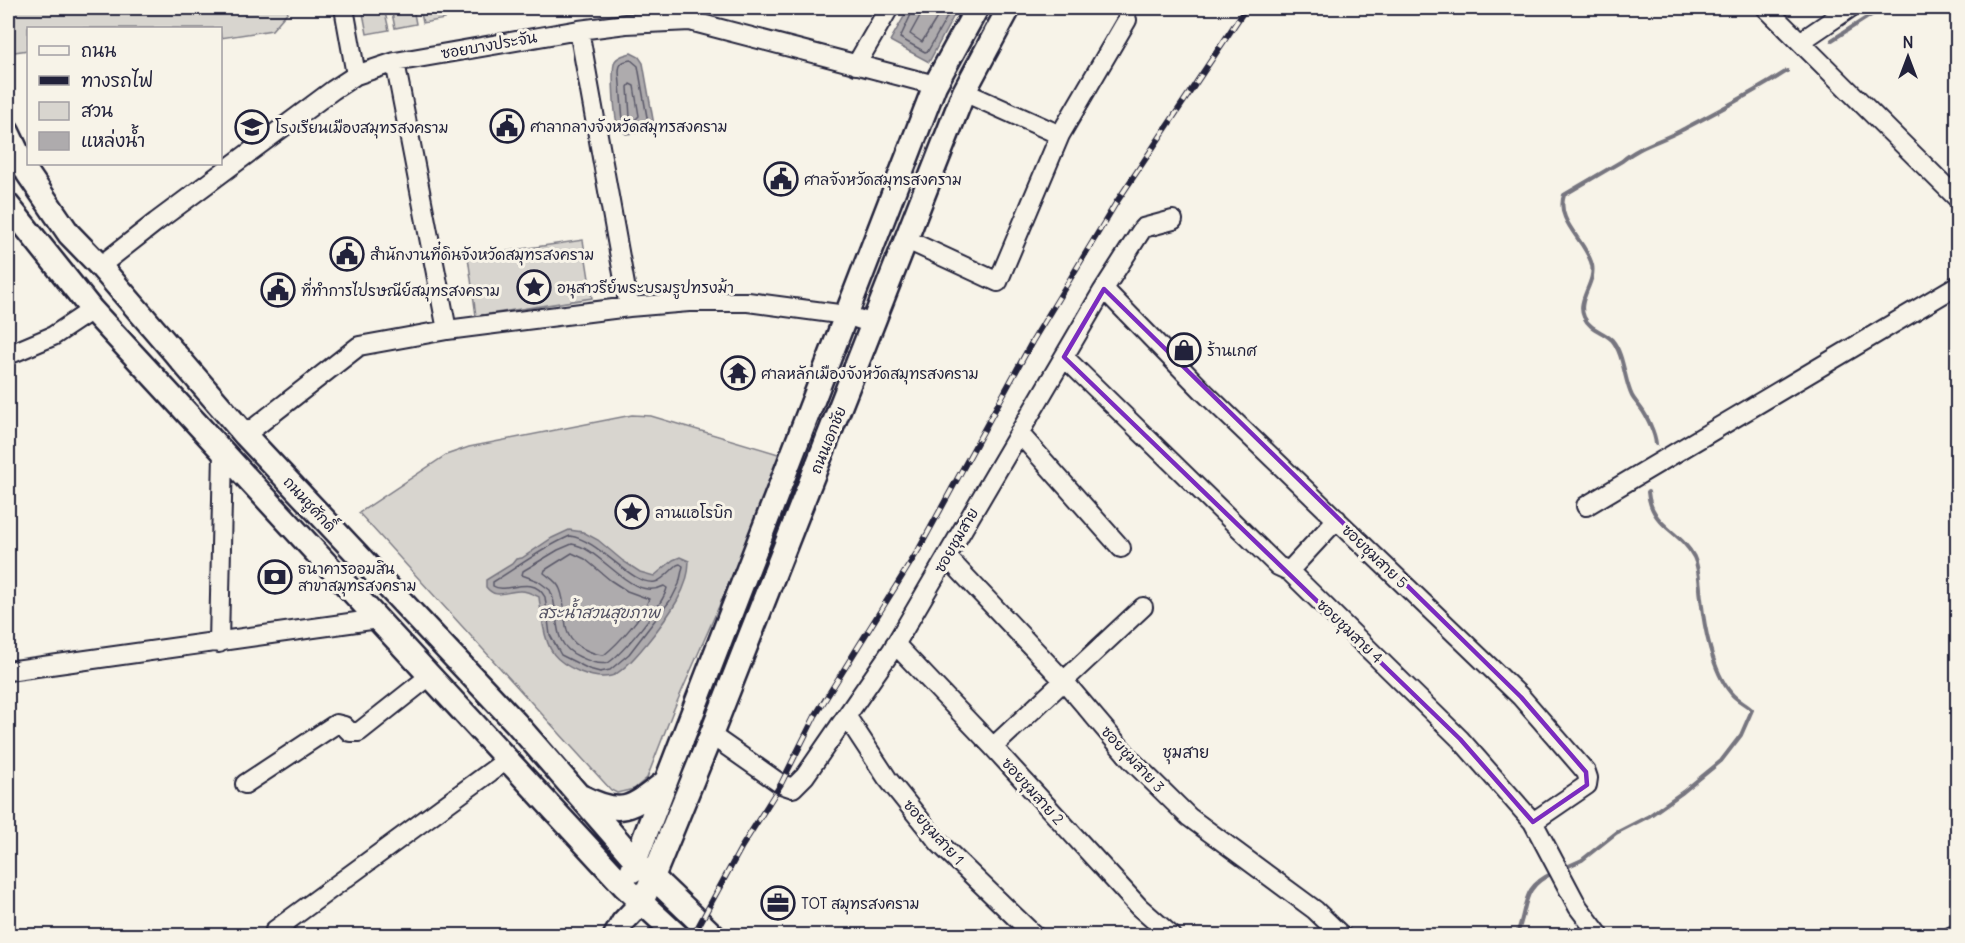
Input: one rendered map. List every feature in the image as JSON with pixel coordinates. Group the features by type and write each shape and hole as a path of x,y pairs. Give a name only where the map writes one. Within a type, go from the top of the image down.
{"main road":[{"name":"ถนนเอกชัย","path":"619,928 625,887 635,860 935,85 977,8"},
{"name":"ถนนเอกชัย","path":"642,902 711,735 964,92 1009,8"},
{"name":"ถนนชูศักดิ์","path":"8,132 28,174 69,234 244,435 516,723 635,860 714,936"},
{"name":"ถนนชูศักดิ์","path":"8,205 92,310 625,887 678,936"},
{"path":"501,751 516,723"},
{"path":"579,795 606,807 626,809 642,801 666,780"},
{"path":"619,928 642,902"}],"street":[{"path":"344,8 356,75"},
{"path":"856,65 889,8"},
{"path":"1766,8 1958,199"},
{"path":"1800,42 1850,8"},
{"name":"ซอยบางประจัน","path":"100,267 156,222 356,75 396,62 579,30 624,16 690,21 935,85"},
{"path":"905,240 998,282 1060,135 1127,20"},
{"path":"579,30 628,307"},
{"path":"396,62 447,330"},
{"path":"964,92 1060,135"},
{"name":"ซอยชุมสาย","path":"711,735 782,784 793,788 805,776 895,644 1104,289 1143,228 1173,220"},
{"path":"1587,506 1958,285"},
{"name":"ซอยชุมสาย 5","path":"1104,289 1205,393 1521,698 1586,772 1587,785 1533,822"},
{"path":"244,435 359,346 447,330 628,307 689,302 748,302 846,315 873,324"},
{"path":"8,355 53,336 92,310"},
{"name":"ซอยชุมสาย 4","path":"1064,357 1278,566 1289,571 1460,739 1533,822 1578,907 1600,936"},
{"path":"1019,433 1121,548"},
{"path":"219,643 224,452"},
{"path":"1289,571 1336,519"},
{"name":"ซอยชุมสาย 3","path":"947,557 1064,681 1132,760 1189,817 1315,910 1342,936"},
{"path":"993,747 1143,607"},
{"path":"8,671 378,619"},
{"name":"ซอยชุมสาย 2","path":"895,644 1139,907 1172,936"},
{"path":"245,784 336,724 344,726 350,732 359,732 431,675"},
{"name":"ซอยชุมสาย 1","path":"847,717 887,778 939,843 1035,936"},
{"path":"274,930 501,751"},
{"path":"1952,936 1958,934"}],"highlighted area":[{"path":"1104,289 1521,697 1586,772 1587,785 1533,822 1460,739 1064,357"}],"green space":[{"path":"8,8 291,8 272,30 222,38 222,27 27,27 27,50 8,53"},
{"path":"362,8 384,8 389,30 367,34"},
{"path":"391,8 413,8 416,24 395,28"},
{"path":"420,8 442,8 445,19 423,23"},
{"path":"583,240 592,298 476,316 468,257"},
{"path":"632,415 651,416 785,456 673,711 647,778 634,789 617,793 611,790 359,513 446,455 469,447"}],"water":[{"path":"909,8 958,8 929,62 890,41"},
{"path":"631,53 639,57 643,63 654,125 651,131 626,134 617,123 613,73 615,61 622,55"},
{"name":"สระน้ำสวนสุขภาพ","path":"569,530 583,532 598,540 640,572 654,576 680,557 689,561 684,587 672,609 637,655 611,676 588,675 571,668 558,659 547,642 539,597 522,591 497,594 486,587 486,580 512,564 516,559 522,558 552,538"}],"waterway":[{"path":"1832,40 1882,8"},
{"path":"1656,444 1648,420 1629,390 1616,346 1612,340 1593,328 1584,317 1582,304 1591,278 1592,265 1584,247 1567,222 1562,205 1564,195 1636,151 1707,117 1787,71"},
{"path":"1562,869 1582,860 1616,833 1649,816 1721,761 1741,735 1752,710 1733,695 1724,684 1714,661 1707,635 1696,562 1682,541 1660,521 1650,504 1648,492"},
{"path":"1516,936 1530,892 1542,879 1553,873"}],"railway":[{"path":"693,936 741,848 781,784 815,716 919,549 1032,342 1116,203 1246,8"}],"place":[{"name":"ศาลากลางจังหวัดสมุทรสงคราม","path":"507,126"},
{"name":"โรงเรียนเมืองสมุทรสงคราม","path":"252,127"},
{"name":"ศาลจังหวัดสมุทรสงคราม","path":"781,179"},
{"name":"สำนักงานที่ดินจังหวัดสมุทรสงคราม","path":"347,254"},
{"name":"อนุสาวรีย์พระบรมรูปทรงม้า","path":"534,287"},
{"name":"ที่ทำการไปรษณีย์สมุทรสงคราม","path":"278,290"},
{"name":"ร้านเกศ","path":"1184,350"},
{"name":"ศาลหลักเมืองจังหวัดสมุทรสงคราม","path":"738,373"},
{"name":"ลานแอโรบิก","path":"632,512"},
{"name":"ธนาคารออมสิน สาขาสมุทรสงคราม","path":"275,577"},
{"name":"TOT สมุทรสงคราม","path":"778,903"}],"district":[{"name":"ชุมสาย","path":"1186,752"}]}
